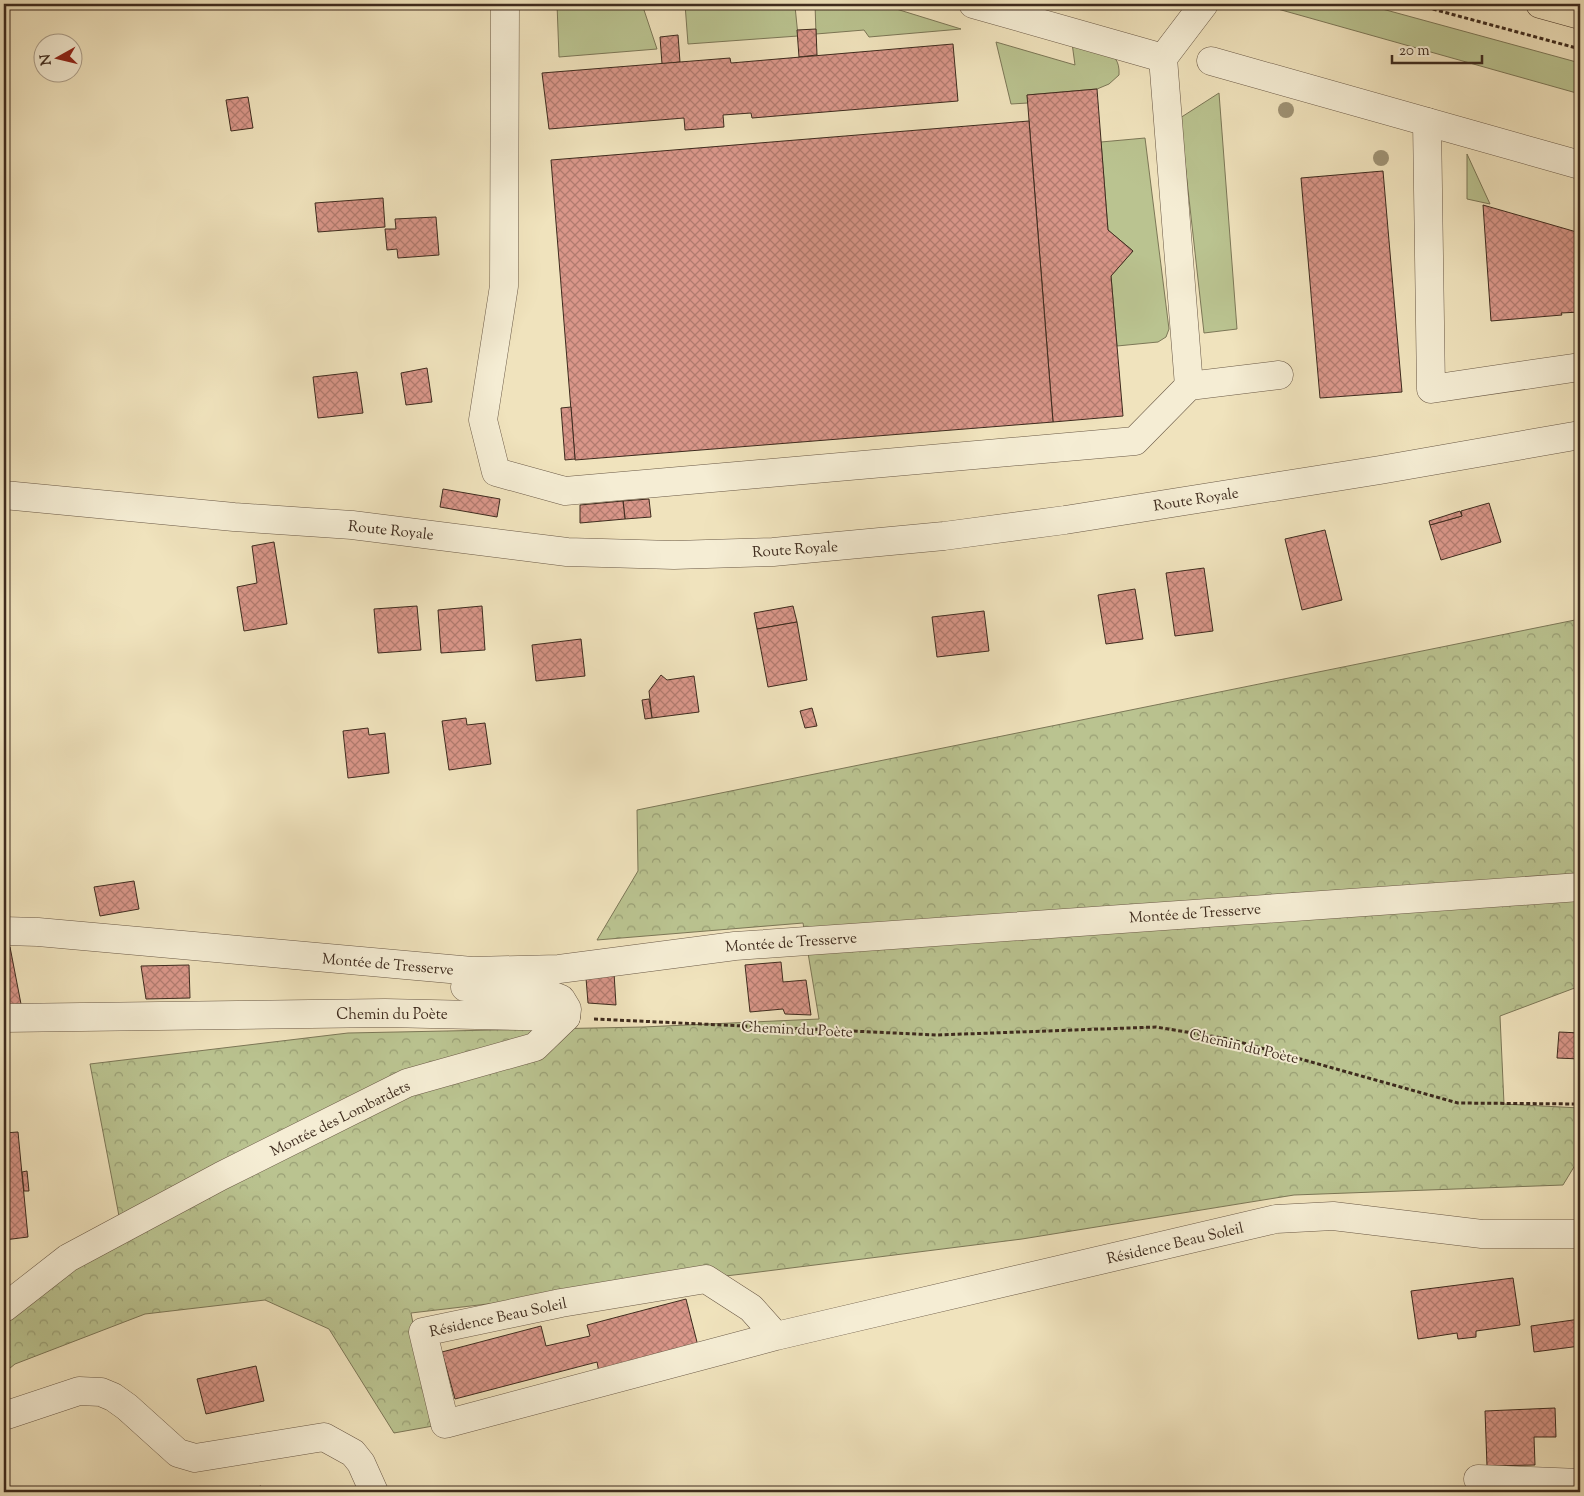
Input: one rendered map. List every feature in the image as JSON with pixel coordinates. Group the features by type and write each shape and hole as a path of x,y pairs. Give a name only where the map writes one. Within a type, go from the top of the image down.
{"main road":[{"path":"1540,4 1580,15"}],"street":[{"path":"505,4 504,286 483,420 496,472 565,491 1135,441 1189,386 1279,375"},
{"path":"973,4 1164,58"},
{"path":"1189,386 1164,58 1203,4"},
{"path":"1211,61 1580,165"},
{"path":"1427,122 1431,389 1580,367"},
{"name":"Route Royale","path":"4,494 234,517 352,524 568,552 674,555 773,552 944,536 1065,520 1380,470 1580,435"},
{"name":"Montée de Tresserve","path":"4,932 38,932 472,971 558,969 735,946 1580,887"},
{"path":"316,958 316,977 546,993 561,999 567,1009 566,1017"},
{"name":"Chemin du Poète","path":"4,1018 385,1013 566,1017"},
{"name":"Montée des Lombardets","path":"4,1308 68,1258 221,1176 407,1083 535,1047 566,1017"},
{"name":"Résidence Beau Soleil","path":"776,1336 751,1308 706,1279 561,1303 423,1332 444,1424 776,1336 1276,1219 1333,1216 1482,1234 1580,1234"},
{"path":"4,1416 79,1391 102,1392 113,1396 128,1407 178,1453 195,1458 324,1437 353,1453 361,1462 374,1492"},
{"path":"1478,1479 1580,1483"}],"path":[{"path":"1414,4 1580,50"},
{"name":"Chemin du Poète","path":"566,1017 937,1035 1156,1027 1229,1039 1458,1103 1580,1104"}],"green space":[{"path":"557,4 642,4 657,49 559,57"},
{"path":"685,4 788,4 795,6 798,36 688,44"},
{"path":"815,4 880,4 961,29 869,37 864,30 816,34"},
{"path":"1260,4 1364,4 1580,63 1580,94"},
{"path":"996,42 1075,65 1072,43 1097,48 1111,54 1116,59 1119,75 1109,84 1097,89 1027,95 1028,103 1011,104"},
{"path":"1219,93 1237,329 1204,333 1180,118"},
{"path":"1145,138 1169,329 1166,337 1158,342 1117,346 1111,276 1133,251 1108,230 1101,142"},
{"path":"1467,154 1490,204 1467,199"},
{"path":"1580,619 1580,986 1500,1016 1504,1104 1580,1108 1580,1157 1563,1185 1294,1195 1022,1239 411,1313 433,1426 394,1433 329,1329 265,1300 145,1314 15,1364 4,1373 4,1295 119,1216 90,1064 348,1033 643,1027 819,1019 803,923 597,940 638,871 637,810"}],"building":[{"path":"816,29 817,55 799,57 797,30"},
{"path":"678,35 680,62 662,64 660,37"},
{"path":"953,44 958,101 752,118 751,113 723,115 724,127 685,130 684,118 549,129 542,73 730,58 731,63"},
{"path":"1097,89 1108,230 1133,251 1111,276 1123,416 1053,422 1027,95"},
{"path":"248,97 253,128 231,131 226,100"},
{"path":"1029,121 1053,422 575,460 551,160"},
{"path":"1383,171 1402,392 1320,398 1301,178"},
{"path":"383,198 385,227 318,232 315,203"},
{"path":"1483,205 1580,233 1580,312 1491,321"},
{"path":"436,217 439,255 398,258 397,249 387,250 385,229 396,229 395,219"},
{"path":"427,368 432,402 406,405 401,373"},
{"path":"357,372 363,413 318,418 313,377"},
{"path":"571,407 575,459 565,460 561,408"},
{"path":"443,489 500,499 497,517 440,507"},
{"path":"649,499 651,517 625,519 623,501"},
{"path":"623,501 625,519 580,523 580,505"},
{"path":"1489,503 1501,542 1441,560 1430,525 1462,516 1461,511"},
{"path":"1460,511 1462,516 1430,525 1429,521"},
{"path":"1325,530 1342,600 1302,610 1285,539"},
{"path":"274,542 287,624 244,631 237,587 257,583 252,546"},
{"path":"1204,568 1213,631 1175,636 1166,573"},
{"path":"1135,589 1143,639 1106,644 1098,595"},
{"path":"417,606 421,650 378,653 374,609"},
{"path":"482,606 485,650 441,653 438,610"},
{"path":"793,606 797,622 757,629 754,613"},
{"path":"984,611 989,651 937,657 932,617"},
{"path":"797,622 807,680 768,687 757,629"},
{"path":"581,639 585,676 536,681 532,645"},
{"path":"661,675 667,680 694,676 699,712 652,718 649,691"},
{"path":"649,699 652,718 645,719 642,700"},
{"path":"812,708 817,726 805,728 800,711"},
{"path":"466,718 467,725 485,723 491,764 449,770 442,721"},
{"path":"368,728 369,735 385,733 389,773 348,778 343,731"},
{"path":"134,881 139,909 100,916 94,887"},
{"path":"4,946 10,947 21,1004 4,1005"},
{"path":"781,962 783,982 806,980 811,1015 785,1014 783,1009 750,1012 745,965"},
{"path":"189,965 190,998 146,999 141,966"},
{"path":"614,973 616,1005 588,1003 586,978"},
{"path":"1559,1032 1580,1033 1580,1059 1557,1058"},
{"path":"18,1132 28,1237 4,1240 4,1133"},
{"path":"27,1171 29,1191 24,1191 22,1172"},
{"path":"1513,1278 1520,1325 1476,1331 1476,1337 1458,1339 1457,1333 1418,1339 1411,1291"},
{"path":"686,1299 698,1346 599,1372 597,1362 455,1399 442,1352 541,1326 546,1346 590,1336 587,1325"},
{"path":"1580,1319 1580,1346 1534,1352 1531,1326"},
{"path":"256,1366 264,1401 206,1414 197,1379"},
{"path":"1555,1408 1556,1437 1534,1437 1535,1465 1487,1466 1485,1411"},
{"path":"261,1486 262,1492 239,1492"}]}
